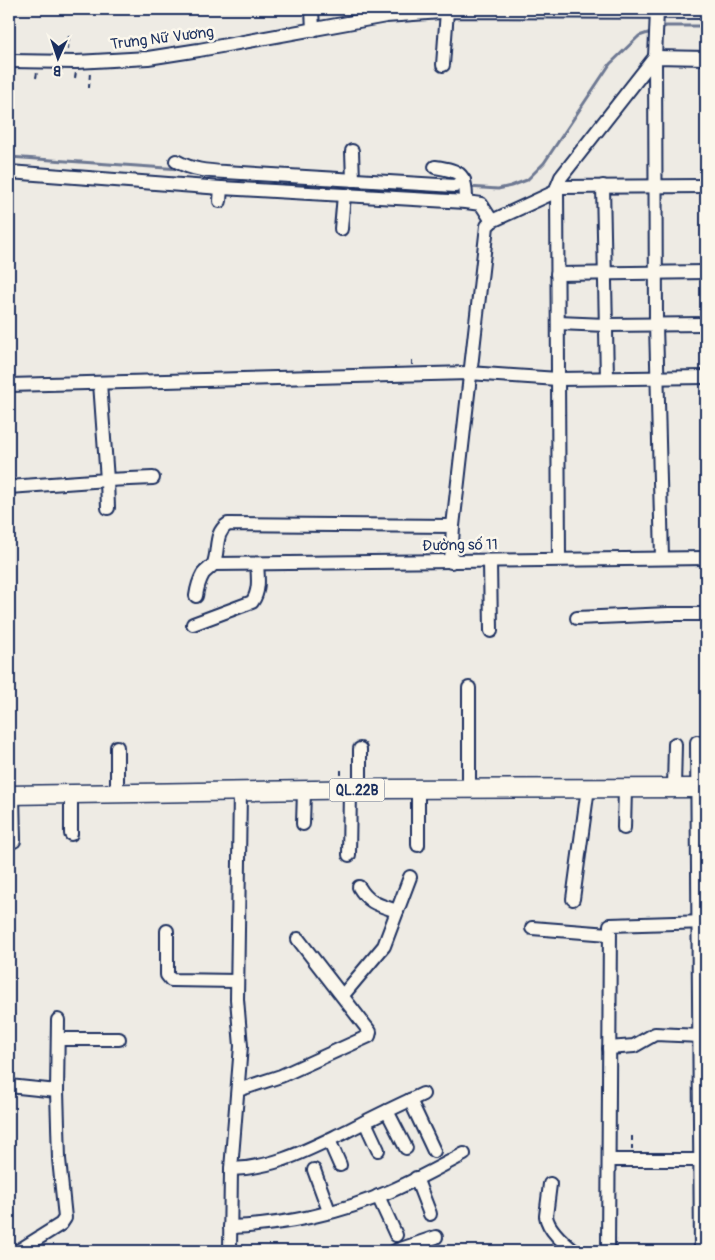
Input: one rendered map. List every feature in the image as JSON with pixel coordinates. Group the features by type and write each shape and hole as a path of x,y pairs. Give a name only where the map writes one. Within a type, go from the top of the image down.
{"highway":[{"name":"QL.22B","path":"11,795 304,790 702,788"}],"street":[{"path":"312,9 313,30"},
{"name":"Trưng Nữ Vương","path":"9,61 91,62 157,56 386,16 447,12 575,10 662,13 706,12"},
{"path":"443,65 447,12"},
{"path":"662,13 656,38 655,186 656,324 662,558"},
{"path":"656,57 706,58"},
{"path":"559,559 557,189 561,177 656,57"},
{"path":"352,151 353,180"},
{"path":"176,161 186,167 198,170 455,186 466,191 481,204 492,221"},
{"path":"435,167 454,170 466,191"},
{"path":"9,172 221,194 344,195 466,191"},
{"path":"452,562 452,526 487,226 492,221 557,189 603,186 706,186"},
{"path":"603,186 607,378"},
{"path":"341,230 344,195"},
{"path":"557,274 706,272"},
{"path":"558,323 606,325 706,324"},
{"path":"9,385 469,373 558,379 706,377"},
{"path":"100,383 108,508"},
{"path":"9,487 153,478"},
{"path":"196,596 204,573 214,564 219,533 228,524 452,526"},
{"name":"Đường số 11","path":"214,564 706,558"},
{"path":"490,561 491,631"},
{"path":"193,624 252,602 256,597 258,586 257,564"},
{"path":"577,618 706,614"},
{"path":"469,688 469,789"},
{"path":"697,742 702,788 704,1160 701,1251"},
{"path":"674,788 675,744"},
{"path":"117,747 117,793"},
{"path":"349,855 360,748"},
{"path":"573,899 588,788"},
{"path":"418,789 418,845"},
{"path":"624,828 625,789"},
{"path":"303,824 304,790"},
{"path":"230,1251 231,1169 241,1046 237,981 240,792"},
{"path":"71,834 72,794"},
{"path":"11,795 14,841"},
{"path":"343,995 384,946 410,877"},
{"path":"359,887 371,902 397,912"},
{"path":"608,1251 610,925 702,922"},
{"path":"532,928 609,934"},
{"path":"167,931 166,970 171,980 237,981"},
{"path":"238,1090 281,1076 369,1036 369,1028 298,939"},
{"path":"18,1251 61,1224 65,1218 59,1159 57,1091 58,1020"},
{"path":"609,1048 634,1046 655,1034 702,1038"},
{"path":"58,1039 119,1040"},
{"path":"9,1086 57,1091"},
{"path":"231,1169 252,1169 302,1153 423,1094"},
{"path":"410,1100 434,1151"},
{"path":"387,1111 406,1148"},
{"path":"365,1122 378,1150"},
{"path":"329,1140 340,1165"},
{"path":"230,1227 281,1223 378,1196 464,1154"},
{"path":"609,1160 704,1160"},
{"path":"314,1170 329,1211"},
{"path":"416,1178 430,1214"},
{"path":"550,1184 547,1221 550,1227 574,1251"},
{"path":"378,1196 396,1235"},
{"path":"395,1251 436,1237"}],"path":[{"path":"68,62 69,35"},
{"path":"90,88 91,62"},
{"path":"632,1135 632,1160"}],"waterway":[{"path":"659,29 666,26 706,26"},
{"path":"468,187 498,189 527,180 544,163 610,64 639,36 654,31"},
{"path":"9,157 180,169"}]}
